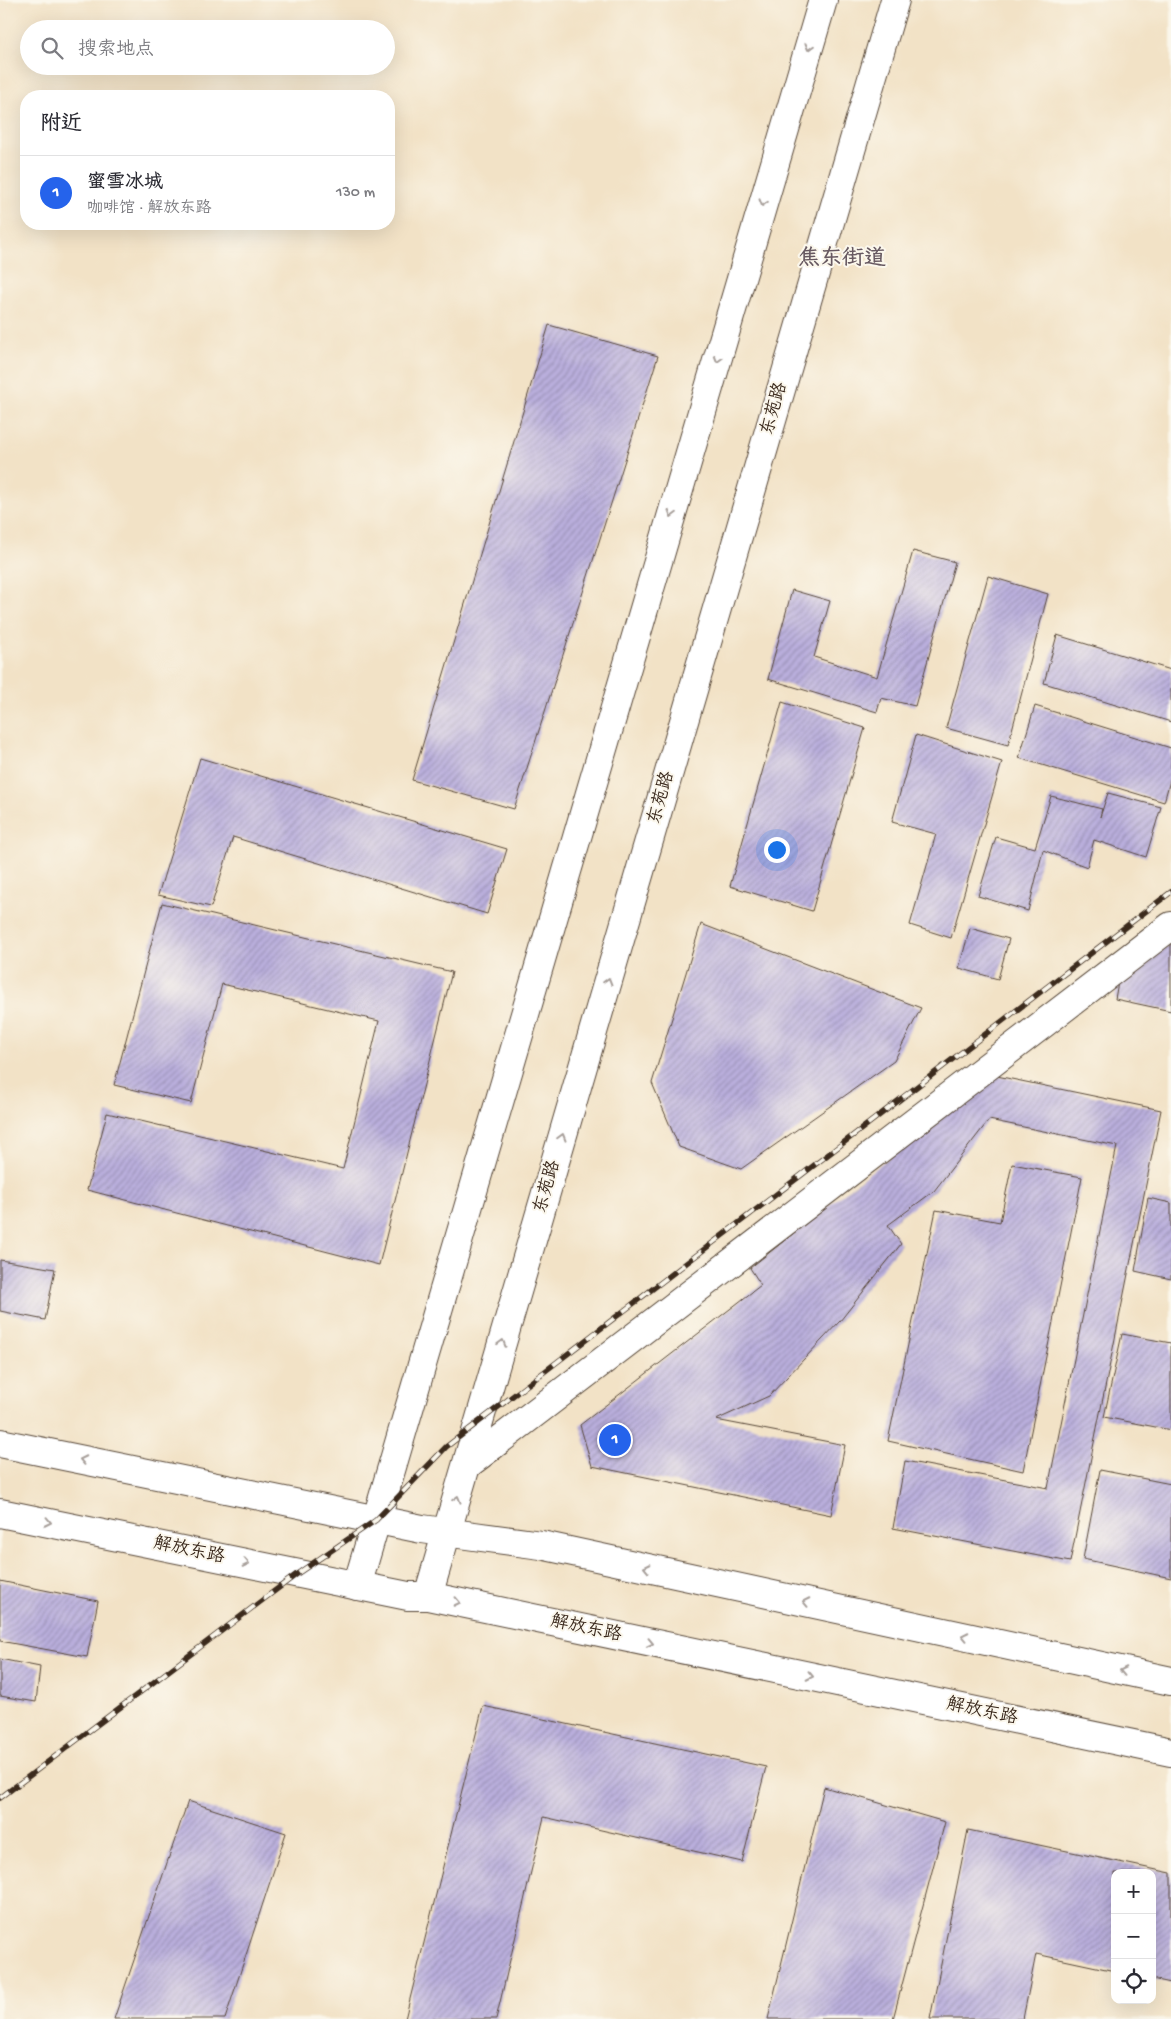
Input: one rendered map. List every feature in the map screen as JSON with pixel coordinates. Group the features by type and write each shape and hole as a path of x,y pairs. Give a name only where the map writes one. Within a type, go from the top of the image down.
{"main road":[{"path":"357,1586 823,0"},
{"name":"东苑路","path":"428,1596 895,0"},
{"path":"466,1465 1171,926"},
{"path":"0,1443 376,1520 541,1545 1171,1681"},
{"name":"解放东路","path":"0,1513 408,1596 428,1596 1171,1752"}],"building":[{"path":"549,325 658,356 514,809 412,780"},
{"path":"913,551 955,562 915,706 881,698 877,712 768,679 792,590 830,601 814,657 877,677"},
{"path":"988,576 1048,594 1008,745 946,728"},
{"path":"1057,635 1171,670 1171,722 1044,683"},
{"path":"782,702 865,728 812,911 730,886"},
{"path":"1035,706 1171,748 1171,777 1164,802 1019,758"},
{"path":"916,735 1002,762 951,938 910,925 936,834 892,822"},
{"path":"200,758 507,849 487,914 233,837 211,907 158,895"},
{"path":"1108,793 1161,807 1146,857 1094,840 1087,867 1043,850 1028,911 978,896 996,837 1035,848 1051,796 1102,809 1100,817"},
{"path":"162,903 452,972 379,1265 87,1190 107,1113 343,1169 379,1021 222,984 191,1103 114,1085"},
{"path":"701,924 921,1008 894,1061 741,1169 679,1147 652,1083"},
{"path":"970,928 1009,939 998,979 959,968"},
{"path":"1171,943 1171,1011 1115,999 1118,982"},
{"path":"992,1075 1161,1110 1070,1562 893,1528 905,1461 1048,1488 1117,1146 989,1120 934,1191 888,1225 901,1244 840,1321 769,1396 716,1420 845,1445 831,1515 592,1466 580,1425 761,1285 750,1268"},
{"path":"1012,1164 1082,1177 1023,1471 888,1441 936,1210 1000,1222"},
{"path":"1148,1198 1171,1203 1171,1279 1135,1271"},
{"path":"0,1260 55,1269 45,1320 0,1311"},
{"path":"1122,1334 1171,1343 1171,1430 1104,1417"},
{"path":"1100,1470 1171,1484 1171,1578 1083,1559"},
{"path":"0,1581 98,1601 87,1657 0,1641"},
{"path":"0,1659 40,1667 36,1702 0,1696"},
{"path":"483,1706 766,1767 742,1862 544,1817 496,2019 405,2019"},
{"path":"824,1787 945,1822 893,2019 768,2019"},
{"path":"188,1801 286,1833 225,2019 114,2019"},
{"path":"968,1830 1152,1869 1111,1869 1111,1970 1036,1954 1023,2019 930,2019"},
{"path":"1156,1870 1171,1873 1171,1983 1156,1980"}],"railway":[{"path":"0,1798 297,1574 376,1520 446,1447 1171,892"}],"place":[{"name":"蜜雪冰城","path":"615,1440"}],"district":[{"name":"焦东街道","path":"842,260"}]}
